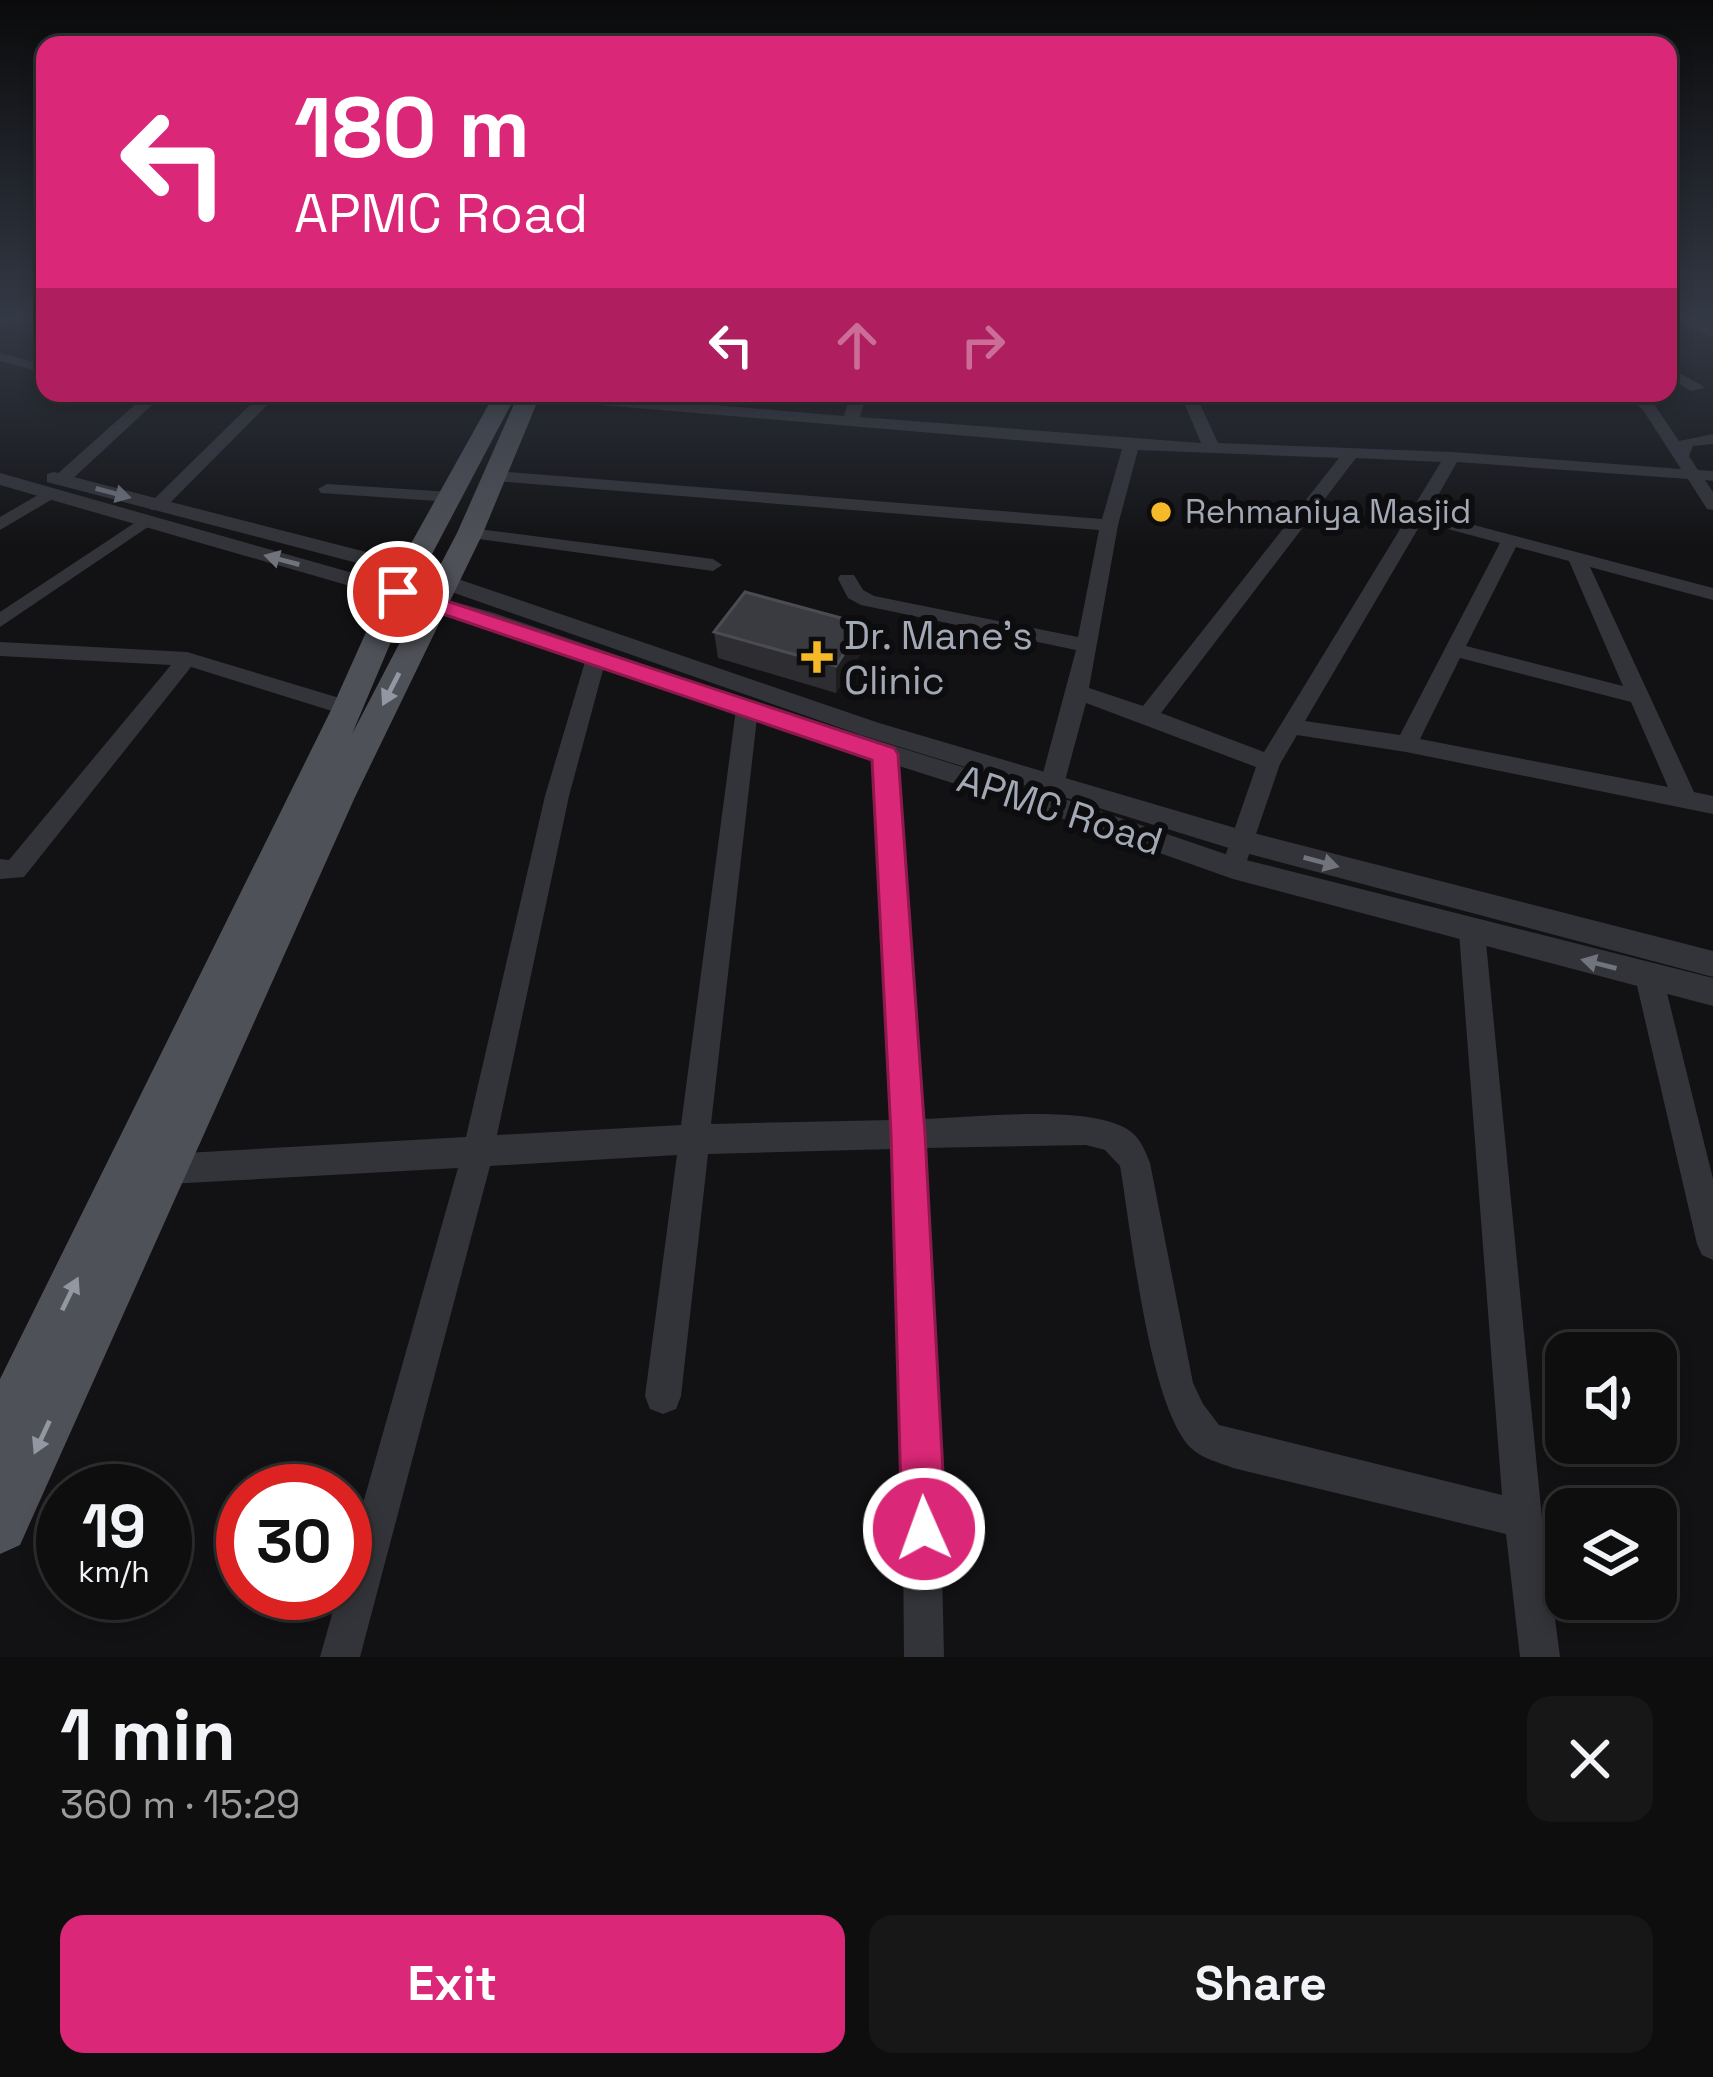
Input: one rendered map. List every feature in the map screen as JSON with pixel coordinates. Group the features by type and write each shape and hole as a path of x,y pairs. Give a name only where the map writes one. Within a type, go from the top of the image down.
{"main road":[{"path":"0,1525 337,797 502,402"},
{"path":"452,519 495,476 526,402"},
{"path":"0,1437 19,1359 349,708 422,587"}],"street":[{"path":"0,525 55,487 147,402"},
{"path":"157,506 262,402"},
{"path":"620,402 1131,445 1452,457 1703,475"},
{"path":"739,414 745,402"},
{"path":"850,424 856,402"},
{"path":"1191,402 1210,445"},
{"path":"1643,402 1681,456 1703,475 1713,505"},
{"path":"1681,456 1686,442 1713,439"},
{"path":"1051,793 1078,692 1108,525 1131,445"},
{"path":"1147,716 1352,452"},
{"path":"1238,855 1269,763 1452,457"},
{"path":"0,463 55,487 157,506 422,587"},
{"path":"495,476 1108,525"},
{"name":"APMC Road","path":"0,479 55,487 142,523 422,587 630,643 1051,793 1472,932 1713,992"},
{"path":"326,489 452,519 713,565"},
{"path":"1416,515 1713,594"},
{"path":"0,621 142,523"},
{"path":"1406,744 1509,543"},
{"path":"1578,561 1685,799"},
{"path":"848,579 855,594 868,601 1084,645"},
{"name":"APMC Road","path":"422,587 747,710 885,754 1051,793"},
{"path":"0,649 187,659 349,708"},
{"path":"1454,650 1640,697"},
{"path":"340,1657 478,1152 557,796 597,655"},
{"path":"5,877 187,659"},
{"path":"1078,692 1269,763"},
{"path":"663,1396 747,710"},
{"path":"1289,726 1406,744 1713,805"},
{"path":"885,754 908,1134 924,1529 924,1657"},
{"name":"APMC Road","path":"1238,855 1713,964"},
{"path":"1472,932 1522,1519 1540,1657"},
{"path":"1649,977 1713,1244"},
{"path":"168,1169 693,1138 1087,1130 1118,1139 1130,1150 1176,1384 1190,1418 1206,1438 1287,1466 1522,1519"}],"building":[{"path":"745,592 863,624 836,666 714,632"}],"place":[{"name":"Rehmaniya Masjid","path":"1161,512"},
{"name":"Dr. Mane's Clinic","path":"817,657"}],"route":[{"path":"398,592 885,754 908,1134 924,1529"}]}
